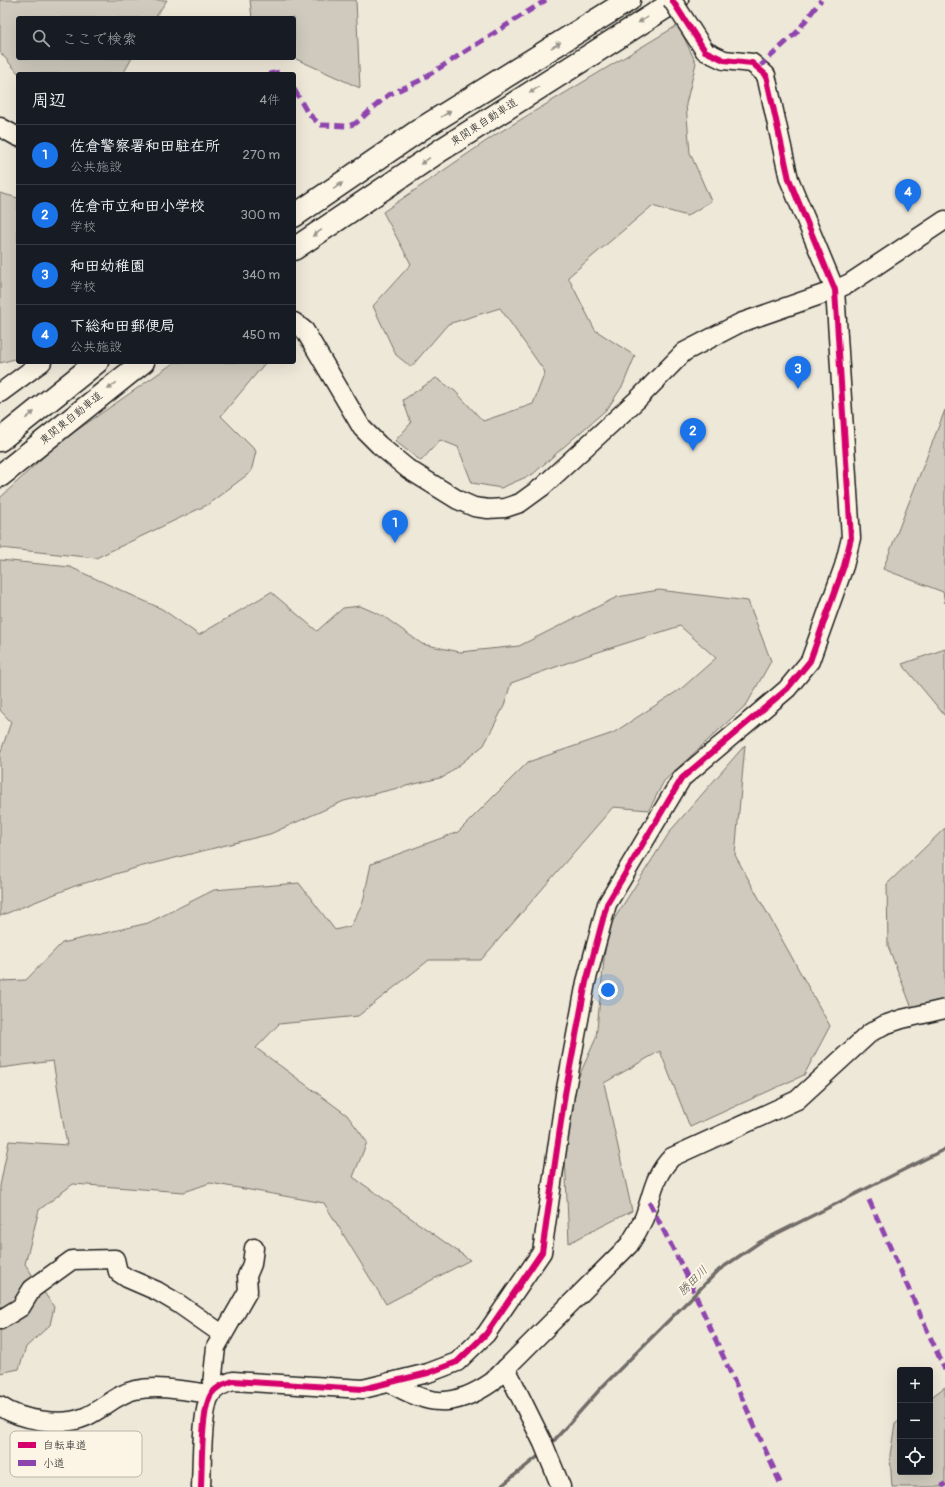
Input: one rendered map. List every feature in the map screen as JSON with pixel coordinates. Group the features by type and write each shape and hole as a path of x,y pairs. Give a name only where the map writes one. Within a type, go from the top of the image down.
{"highway":[{"path":"296,215 421,129 629,0"},
{"name":"東関東自動車道","path":"296,248 441,150 677,0"},
{"path":"0,440 95,364"},
{"name":"東関東自動車道","path":"0,476 140,364"}],"street":[{"path":"211,1394 219,1386 233,1381 363,1389 428,1374 457,1362 486,1334 542,1252 566,1086 586,982 607,904 682,778 787,689 810,661 844,566 850,538 835,290 790,179 766,75 752,63 724,60 705,51 672,0"},
{"path":"0,127 16,135"},
{"path":"296,324 305,331 362,428 379,445 408,469 458,500 474,507 488,509 506,508 533,496 638,399 684,352 740,323 835,290 850,283 945,220"},
{"path":"0,393 39,364"},
{"path":"389,1382 411,1395 433,1401 454,1400 475,1394 492,1382 629,1245 644,1218 656,1177 663,1166 672,1157 797,1100 870,1033 884,1025 902,1019 945,1009"},
{"path":"201,1487 205,1407 211,1394 216,1347 222,1334 248,1291 247,1276 252,1264 254,1248"},
{"path":"0,1320 21,1307 32,1289 72,1260 115,1258 118,1272 127,1278 163,1294 222,1334"},
{"path":"506,1368 543,1443 561,1487"},
{"path":"0,1406 6,1411 40,1421 69,1422 85,1417 102,1405 134,1390 158,1387 211,1394"}],"shaded area":[{"path":"0,0 167,0 156,16 16,16 16,60 131,60 124,72 17,72 0,52"},
{"path":"250,0 356,0 360,88 296,59 296,16 252,16"},
{"path":"678,25 696,63 686,104 690,153 711,201 687,216 652,206 568,277 595,330 635,356 623,385 608,408 533,474 501,488 472,483 458,447 440,440 421,461 395,441 411,423 403,400 436,378 455,391 483,421 533,404 545,372 500,308 448,324 411,367 396,355 373,306 411,264 383,212 495,135"},
{"path":"0,193 16,197 16,359 0,363"},
{"path":"172,364 264,364 221,416 256,451 251,472 207,505 96,558 0,548 0,498 57,444"},
{"path":"945,410 945,603 943,592 883,569"},
{"path":"0,560 70,567 162,609 199,635 271,592 317,631 343,608 360,606 383,616 422,644 460,652 519,646 617,597 659,590 748,601 771,661 747,704 664,781 649,810 613,807 481,960 429,960 358,1016 279,1024 256,1048 347,1115 367,1142 353,1177 470,1260 386,1304 324,1203 210,1183 184,1192 73,1184 39,1210 25,1264 54,1307 50,1325 26,1347 19,1369 0,1373 0,1186 9,1141 67,1145 53,1061 0,1068 0,981 26,980 62,943 148,923 214,890 299,883 335,930 351,926 363,902 371,864 458,832 528,762 613,733 682,688 716,658 680,626 592,654 511,683 504,706 484,745 444,777 344,801 270,834 139,867 75,886 0,916 0,754 11,722 0,710"},
{"path":"945,649 945,716 902,664"},
{"path":"745,745 735,855 830,1026 804,1075 690,1127 660,1051 604,1083 632,1211 569,1243 563,1112 596,1038 607,930 671,830"},
{"path":"945,828 945,1007 915,1016 888,946 887,884"},
{"path":"945,1387 945,1487 892,1487 890,1455 895,1424 897,1422 897,1475 933,1475 933,1396"}],"waterway":[{"name":"勝田川","path":"550,1445 602,1387 719,1270 760,1242 945,1149"},
{"name":"勝田川","path":"500,1487 541,1454"}],"marked path":[{"path":"296,93 307,112 320,125 348,126 356,123 388,95 419,81 546,0"},
{"path":"758,68 797,32 821,0"},
{"path":"869,1200 945,1370"},
{"path":"649,1202 686,1274 782,1487"},
{"path":"942,1487 945,1483"}],"cycle path":[{"path":"201,1487 204,1423 208,1400 212,1393 224,1384 233,1381 363,1389 428,1373 457,1362 486,1334 542,1252 565,1094 586,982 607,904 682,778 787,689 810,661 844,566 851,538 835,290 789,179 766,75 752,63 724,60 705,51 672,0"}],"place":[{"name":"下総和田郵便局","path":"908,212"},
{"name":"和田幼稚園","path":"798,389"},
{"name":"佐倉市立和田小学校","path":"693,451"},
{"name":"佐倉警察署和田駐在所","path":"395,543"}]}
